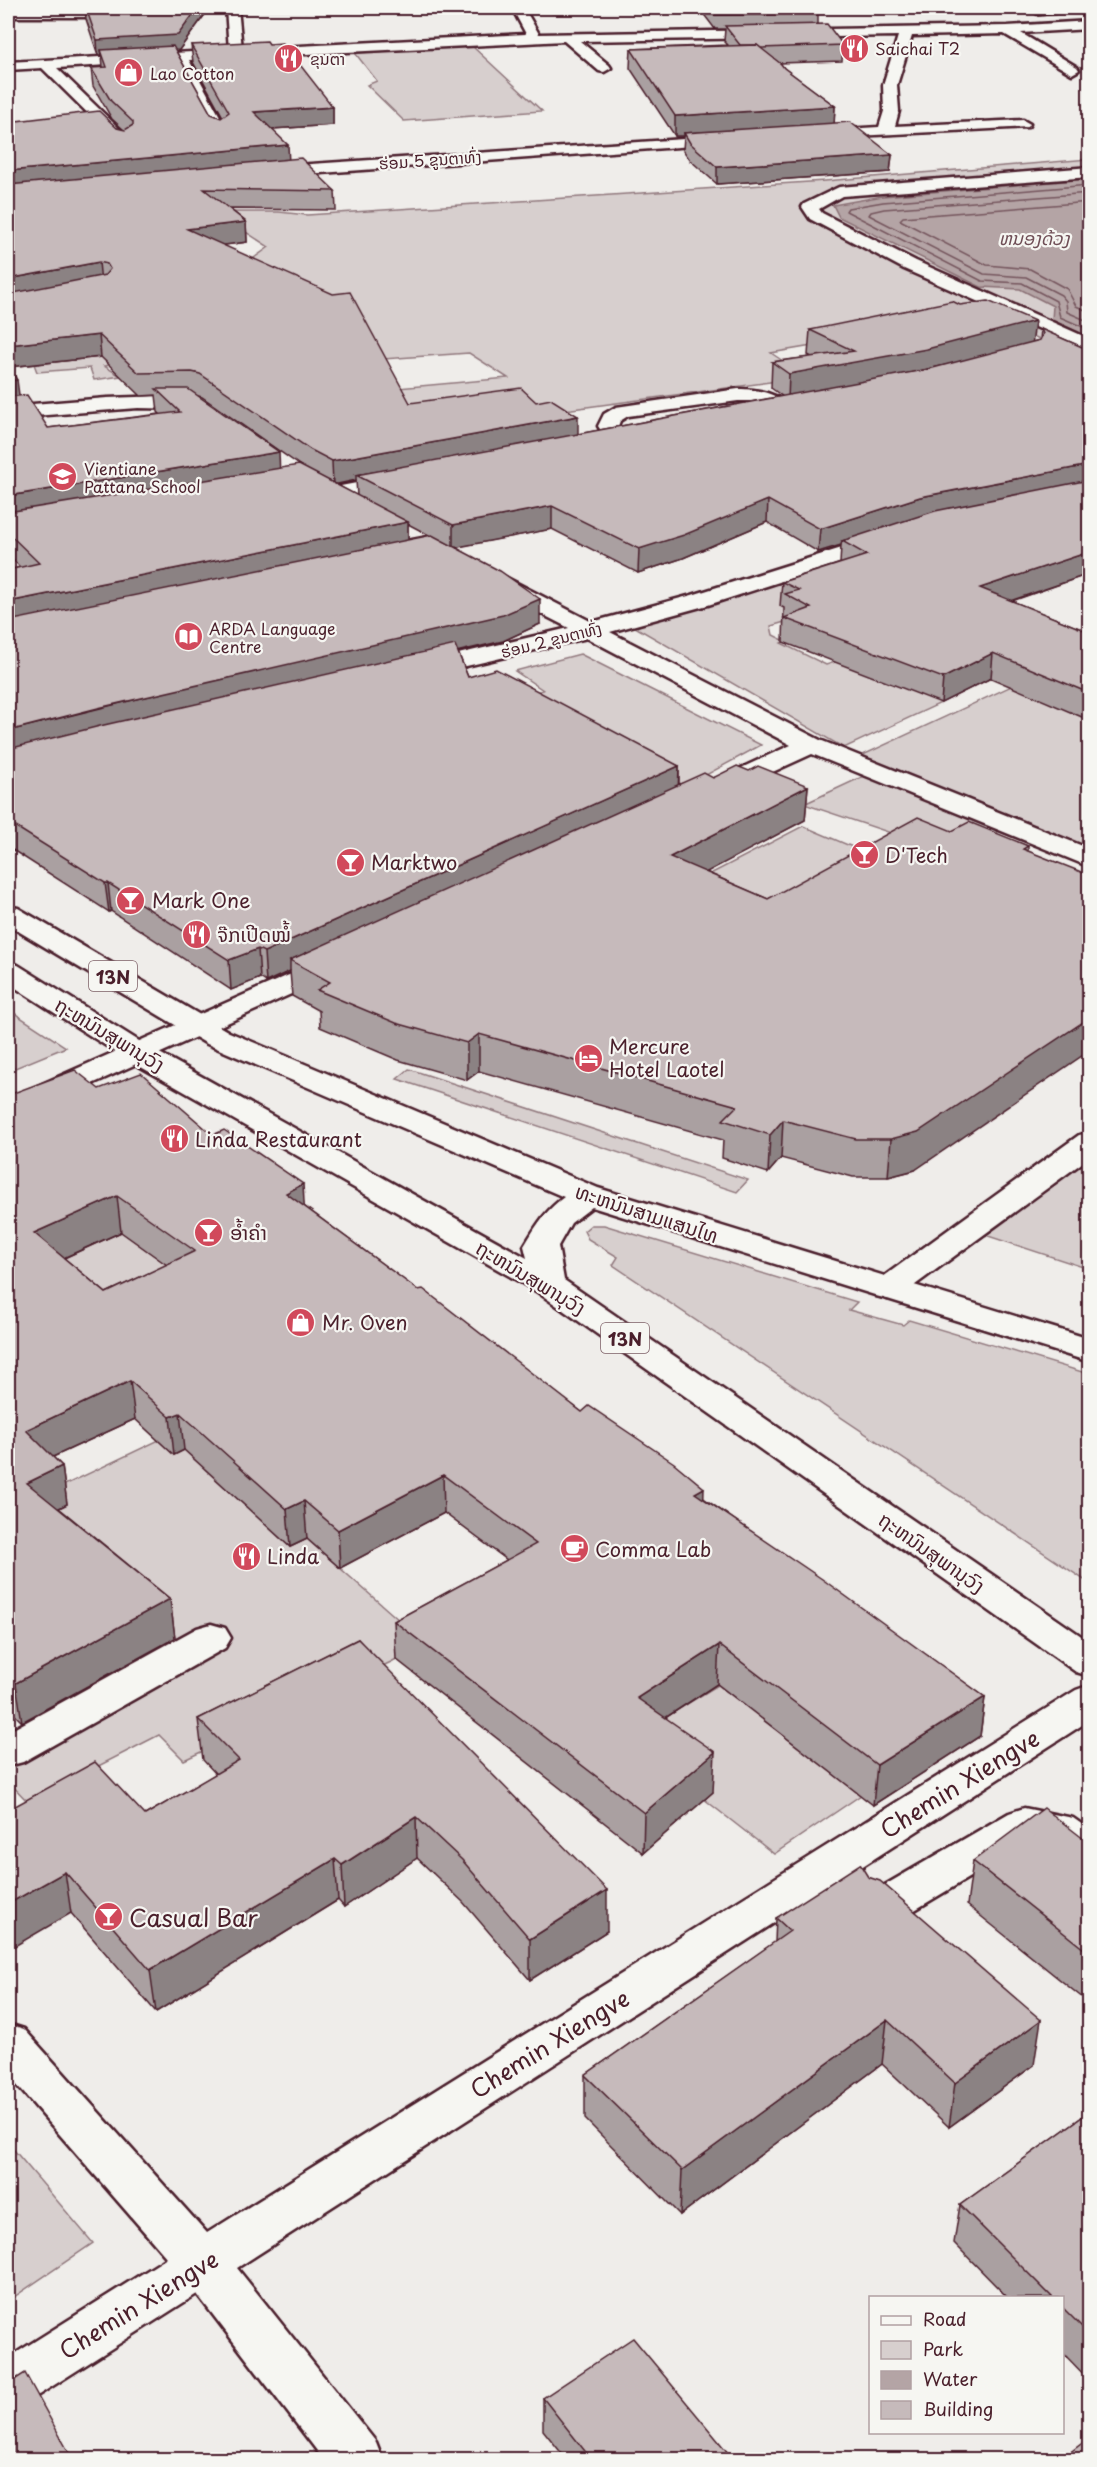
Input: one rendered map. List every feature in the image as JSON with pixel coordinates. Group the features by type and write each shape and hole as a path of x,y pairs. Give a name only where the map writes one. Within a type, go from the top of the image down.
{"main road":[{"path":"232,8 236,53"},
{"path":"518,8 535,38"},
{"path":"8,13 128,13"},
{"path":"8,66 535,38 1007,30 1089,25"},
{"path":"1007,30 1072,70"},
{"path":"885,130 893,117 890,86 904,50 906,31"},
{"path":"568,38 604,68"},
{"path":"180,56 221,131"},
{"path":"45,64 125,142"},
{"path":"836,118 854,132"},
{"path":"807,135 1023,124"},
{"name":"ຮ່ອມ 5 ຂູນຕາທົ່ງ","path":"250,173 748,139"},
{"path":"1089,172 838,192 810,207 816,216 910,265 1089,346"},
{"path":"617,440 608,426 611,418 623,411 738,395 756,395 781,409"},
{"path":"8,412 66,405 194,404 213,416"},
{"path":"751,415 803,405"},
{"path":"594,444 640,436"},
{"path":"359,509 322,489 422,477"},
{"name":"ຮ່ອມ 2 ຂູນຕາທົ່ງ","path":"402,674 587,631 700,600 905,534"},
{"path":"477,572 811,745 1089,859"},
{"path":"704,794 811,745"},
{"name":"13N","path":"8,914 208,1032"},
{"path":"8,1110 136,1052 208,1032 359,952"},
{"name":"ຖະຫນົນສຸພານຸວົງ","path":"8,971 136,1052 548,1284 1089,1662"},
{"name":"ທະຫນົນສາມແສນໄທ","path":"208,1032 587,1195 1089,1351"},
{"path":"888,1289 1089,1142"},
{"path":"548,1284 541,1246 558,1217 587,1195"},
{"path":"8,1751 211,1638"},
{"name":"Chemin Xiengve","path":"8,2386 1089,1700"},
{"path":"882,1908 1024,1824 1058,1830 1089,1853"},
{"path":"8,2043 203,2263 357,2460"}],"green space":[{"path":"472,46 542,111 404,121 367,85 377,81 355,53"},
{"path":"1089,159 1089,361 988,316 771,353 807,377 572,409 275,442 222,404 508,378 469,353 354,361 247,263 269,247 215,212 279,212 307,215 825,181"},
{"path":"60,337 130,363 104,366 121,376 94,380 90,368 37,372 34,364"},
{"path":"856,555 797,614 788,621 771,626 773,635 785,641 781,643 826,665 866,652 941,703 844,748 635,627"},
{"path":"1089,650 1089,859 1006,824 978,846 939,849 804,804 862,777 850,761"},
{"path":"580,654 761,745 675,792 509,700 543,690 515,671"},
{"path":"803,826 881,859 766,922 687,886"},
{"path":"8,1009 66,1047 8,1071"},
{"path":"409,1069 748,1180 737,1192 397,1079"},
{"path":"1089,1150 1089,1269 982,1234"},
{"path":"591,1225 604,1225 857,1302 849,1310 903,1325 909,1320 1089,1374 1089,1583 613,1265 618,1257 588,1239 584,1231"},
{"path":"121,1232 187,1279 85,1320 40,1269"},
{"path":"159,1440 193,1446 205,1469 290,1547 307,1539 425,1643 391,1662 184,1760 159,1735 28,1802 8,1781 8,1737 182,1644 33,1521 54,1490"},
{"path":"718,1685 861,1795 774,1854 704,1799 712,1792 635,1736"},
{"path":"8,2143 93,2243 8,2301"}],"water":[{"name":"ຫນອງດ້ວງ","path":"1089,179 1089,337 1052,320 1053,306 1020,289 981,287 839,217 833,205 883,196"}],"building":[{"path":"86,8 198,8 178,35 97,40"},
{"path":"709,8 814,8 818,14 715,15"},
{"path":"827,24 843,45 761,48 757,45 740,45 725,26"},
{"path":"267,41 269,44 283,43 333,107 254,112 288,145 8,171 8,122 99,111 117,128 125,130 133,125 133,122 111,101 91,68 107,67 101,50 173,46 211,114 221,118 229,112 191,45"},
{"path":"757,45 835,106 675,116 631,49"},
{"path":"850,122 892,155 717,167 690,143 684,133"},
{"path":"301,158 335,191 204,189 246,222 187,229 333,294 350,292 410,403 521,388 536,402 551,399 578,416 332,461 311,450 200,374 192,372 139,373 99,335 8,345 8,294 105,275 110,269 107,264 99,262 8,279 8,185"},
{"path":"952,301 960,305 988,301 1035,321 927,349 789,374 772,362 854,351 810,330"},
{"path":"1041,329 1089,350 1089,465 920,497 820,529 768,500 684,535 639,549 552,506 453,525 356,475 929,369 1040,340 1043,334"},
{"path":"8,365 17,380 8,381"},
{"path":"156,389 188,389 279,452 8,496 8,397 27,395 48,428 180,412"},
{"path":"299,465 408,522 8,602 8,570 39,563 8,533 8,512"},
{"path":"1089,480 1089,552 980,588 1089,632 1089,693 993,653 943,678 784,618 811,608 785,594 799,590 782,582 867,555 842,541 935,511"},
{"path":"432,535 500,571 540,599 503,615 98,708 8,731 8,621"},
{"path":"455,645 468,677 496,669 679,766 264,952 258,949 229,960 8,822 8,749"},
{"path":"737,766 749,771 758,766 808,786 670,857 768,899 918,817 952,831 969,822 1028,846 1023,849 1089,875 1089,1018 918,1132 891,1139 856,1139 783,1120 770,1135 723,1120 737,1106 479,1034 467,1043 396,1023 317,990 330,982 290,960 704,773 713,778"},
{"path":"75,1070 99,1089 141,1073 213,1135 224,1130 303,1184 286,1193 418,1290 423,1289 582,1412 589,1406 674,1463 704,1488 695,1493 822,1579 985,1697 877,1765 719,1645 637,1698 715,1752 644,1813 394,1621 536,1544 443,1475 338,1530 304,1501 287,1509 180,1413 170,1417 130,1381 26,1430 62,1466 27,1483 170,1599 16,1683 8,1675 8,1095","holes":["117,1196 195,1251 106,1293 34,1233"]},
{"path":"358,1639 607,1890 530,1939 462,1860 416,1817 342,1865 335,1859 150,1970 65,1872 8,1904 8,1810 95,1762 145,1815 239,1760 198,1719"},
{"path":"1044,1808 1089,1843 1089,1953 973,1861"},
{"path":"860,1864 868,1877 880,1881 1041,2020 955,2083 887,2020 682,2170 585,2075 790,1931 776,1918"},
{"path":"1089,2112 1089,2334 1064,2309 1064,2296 1051,2296 960,2205"},
{"path":"633,2338 734,2460 592,2460 543,2398"},
{"path":"25,2373 73,2460 8,2460 8,2384"},
{"path":"1089,2438 1089,2460 1060,2460"}],"place":[{"name":"Saichai T2","path":"854,48"},
{"name":"ຂຸນຕາ","path":"289,58"},
{"name":"Lao Cotton","path":"129,73"},
{"name":"Vientiane Pattana School","path":"63,477"},
{"name":"ARDA Language Centre","path":"188,637"},
{"name":"D'Tech","path":"864,855"},
{"name":"Marktwo","path":"350,862"},
{"name":"Mark One","path":"131,900"},
{"name":"ຈ໊ກເປີດໝ້ໍ","path":"196,934"},
{"name":"Mercure Hotel Laotel","path":"588,1058"},
{"name":"Linda Restaurant","path":"174,1139"},
{"name":"ອ້ຳຄຳ","path":"209,1232"},
{"name":"Mr. Oven","path":"301,1322"},
{"name":"Comma Lab","path":"574,1549"},
{"name":"Linda","path":"246,1556"},
{"name":"Casual Bar","path":"108,1917"}]}
